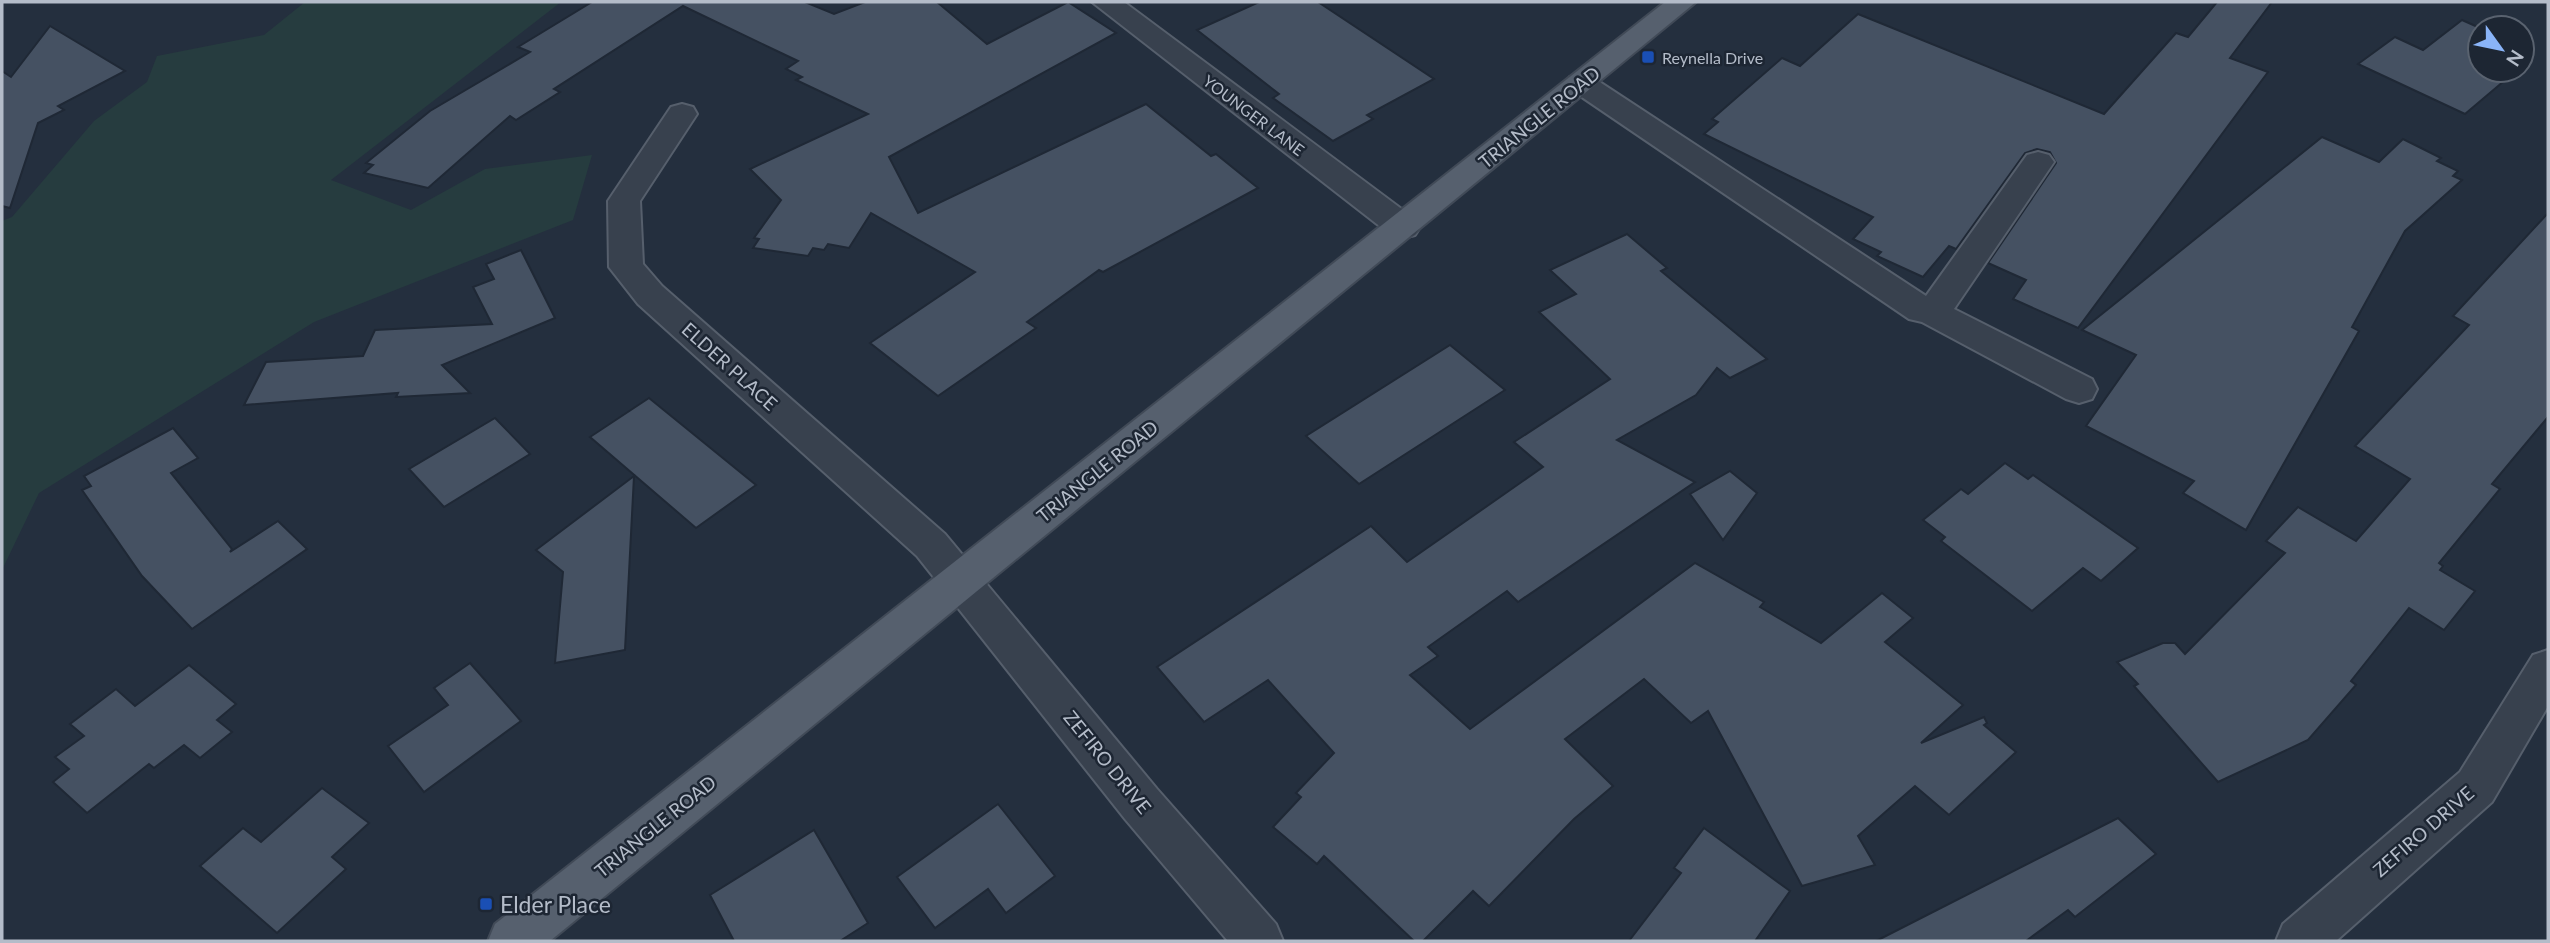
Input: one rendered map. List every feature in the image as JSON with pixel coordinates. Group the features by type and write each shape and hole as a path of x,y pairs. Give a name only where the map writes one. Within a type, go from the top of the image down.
{"main road":[{"name":"TRIANGLE ROAD","path":"512,941 1682,2"}],"street":[{"name":"YOUNGER LANE","path":"1106,2 1403,227"},
{"path":"1581,83 1913,305 1928,310 2079,389"},
{"name":"ELDER PLACE","path":"682,114 624,201 626,267 650,295 931,545 958,581"},
{"path":"1928,310 1940,303 2038,162"},
{"name":"ZEFIRO DRIVE","path":"958,581 999,626 1141,804 1259,941"},
{"name":"ZEFIRO DRIVE","path":"2300,941 2476,787 2548,668"}],"green space":[{"path":"305,2 561,2 331,180 411,210 485,169 592,155 573,220 314,322 39,493 2,570 2,221 12,217 94,121 147,82 157,56 264,35"}],"building":[{"path":"592,2 805,2 834,14 865,2 937,2 987,44 1068,2 1116,33 889,157 918,213 1146,104 1211,156 1216,154 1258,188 1103,272 1099,270 1027,322 1036,328 938,396 870,343 975,272 871,213 849,248 828,244 824,250 813,248 808,256 753,248 759,239 754,238 781,200 750,169 868,114 796,80 802,77 786,69 798,61 683,6 554,89 560,92 516,120 510,116 428,188 364,173 373,165 366,163 430,111 530,52 518,47"},
{"path":"1259,2 1318,2 1434,79 1367,115 1373,119 1333,141 1273,98 1279,94 1197,30"},
{"path":"2217,2 2272,2 2230,58 2268,72 2078,328 2013,299 2026,280 1988,263 2056,163 2050,152 2037,149 2025,153 1956,249 1949,246 1923,277 1877,256 1881,252 1853,239 1873,217 1704,134 1718,122 1712,119 1782,58 1800,66 1858,14 2104,114 2176,33 2188,37"},
{"path":"2462,20 2466,22 2466,84 2500,84 2465,114 2358,64 2395,37 2423,50"},
{"path":"50,26 125,71 58,106 64,110 38,123 10,208 2,206 2,71 11,77"},
{"path":"2322,137 2379,162 2403,139 2441,158 2437,161 2458,171 2453,176 2462,180 2405,231 2352,327 2359,331 2246,530 2183,493 2194,481 2086,426 2136,355 2082,330"},
{"path":"2548,213 2548,417 2492,484 2500,489 2439,563 2443,566 2440,570 2475,591 2444,630 2409,608 2351,681 2356,685 2308,740 2218,782 2134,686 2138,684 2117,662 2163,643 2175,643 2185,654 2285,553 2266,541 2298,507 2356,541 2410,479 2355,446 2469,325 2453,316"},
{"path":"1627,234 1667,268 1661,271 1767,359 1730,378 1717,368 1696,395 1617,440 1695,482 1518,602 1507,591 1428,647 1438,656 1410,675 1470,729 1695,563 1764,602 1760,607 1821,643 1882,593 1913,618 1885,642 1963,705 1921,743 1984,717 1987,723 1984,725 2016,752 1949,815 1915,786 1858,836 1875,865 1802,886 1708,711 1691,723 1644,679 1565,739 1613,786 1574,819 1489,906 1473,891 1423,941 1414,941 1324,856 1317,864 1273,827 1301,797 1296,793 1334,753 1268,680 1204,722 1157,667 1371,526 1407,562 1543,467 1514,442 1610,379 1539,312 1576,294 1550,270"},
{"path":"521,250 555,318 442,365 470,393 396,397 398,393 244,405 266,362 363,356 375,330 492,324 473,287 494,279 486,264"},
{"path":"1450,345 1505,390 1359,484 1306,436"},
{"path":"649,398 756,485 696,528 590,437"},
{"path":"495,418 530,454 444,507 409,469"},
{"path":"173,428 198,458 171,473 232,549 230,552 278,521 307,549 192,629 142,576 82,490 91,486 84,476"},
{"path":"2005,463 2028,479 2033,475 2138,548 2101,581 2083,568 2032,611 1941,541 1945,537 1923,520 1961,489 1968,494"},
{"path":"1730,471 1757,493 1723,540 1690,494"},
{"path":"634,476 625,650 555,663 563,572 536,550"},
{"path":"470,663 521,721 424,792 388,746 448,705 434,688"},
{"path":"189,665 236,704 217,720 232,732 200,758 184,745 154,768 149,764 87,813 53,782 69,769 55,757 84,736 70,724 116,689 135,706"},
{"path":"322,788 369,823 332,857 346,869 277,933 200,866 243,828 261,842"},
{"path":"998,804 1055,876 1006,913 988,889 935,928 897,877"},
{"path":"2118,818 2156,854 2075,917 2068,910 2026,941 1876,941"},
{"path":"1704,828 1790,891 1755,941 1629,941 1681,873 1674,868"},
{"path":"814,830 868,923 840,941 734,941 710,895"}],"place":[{"name":"Reynella Drive","path":"1648,57"},
{"name":"Elder Place","path":"486,904"}]}
